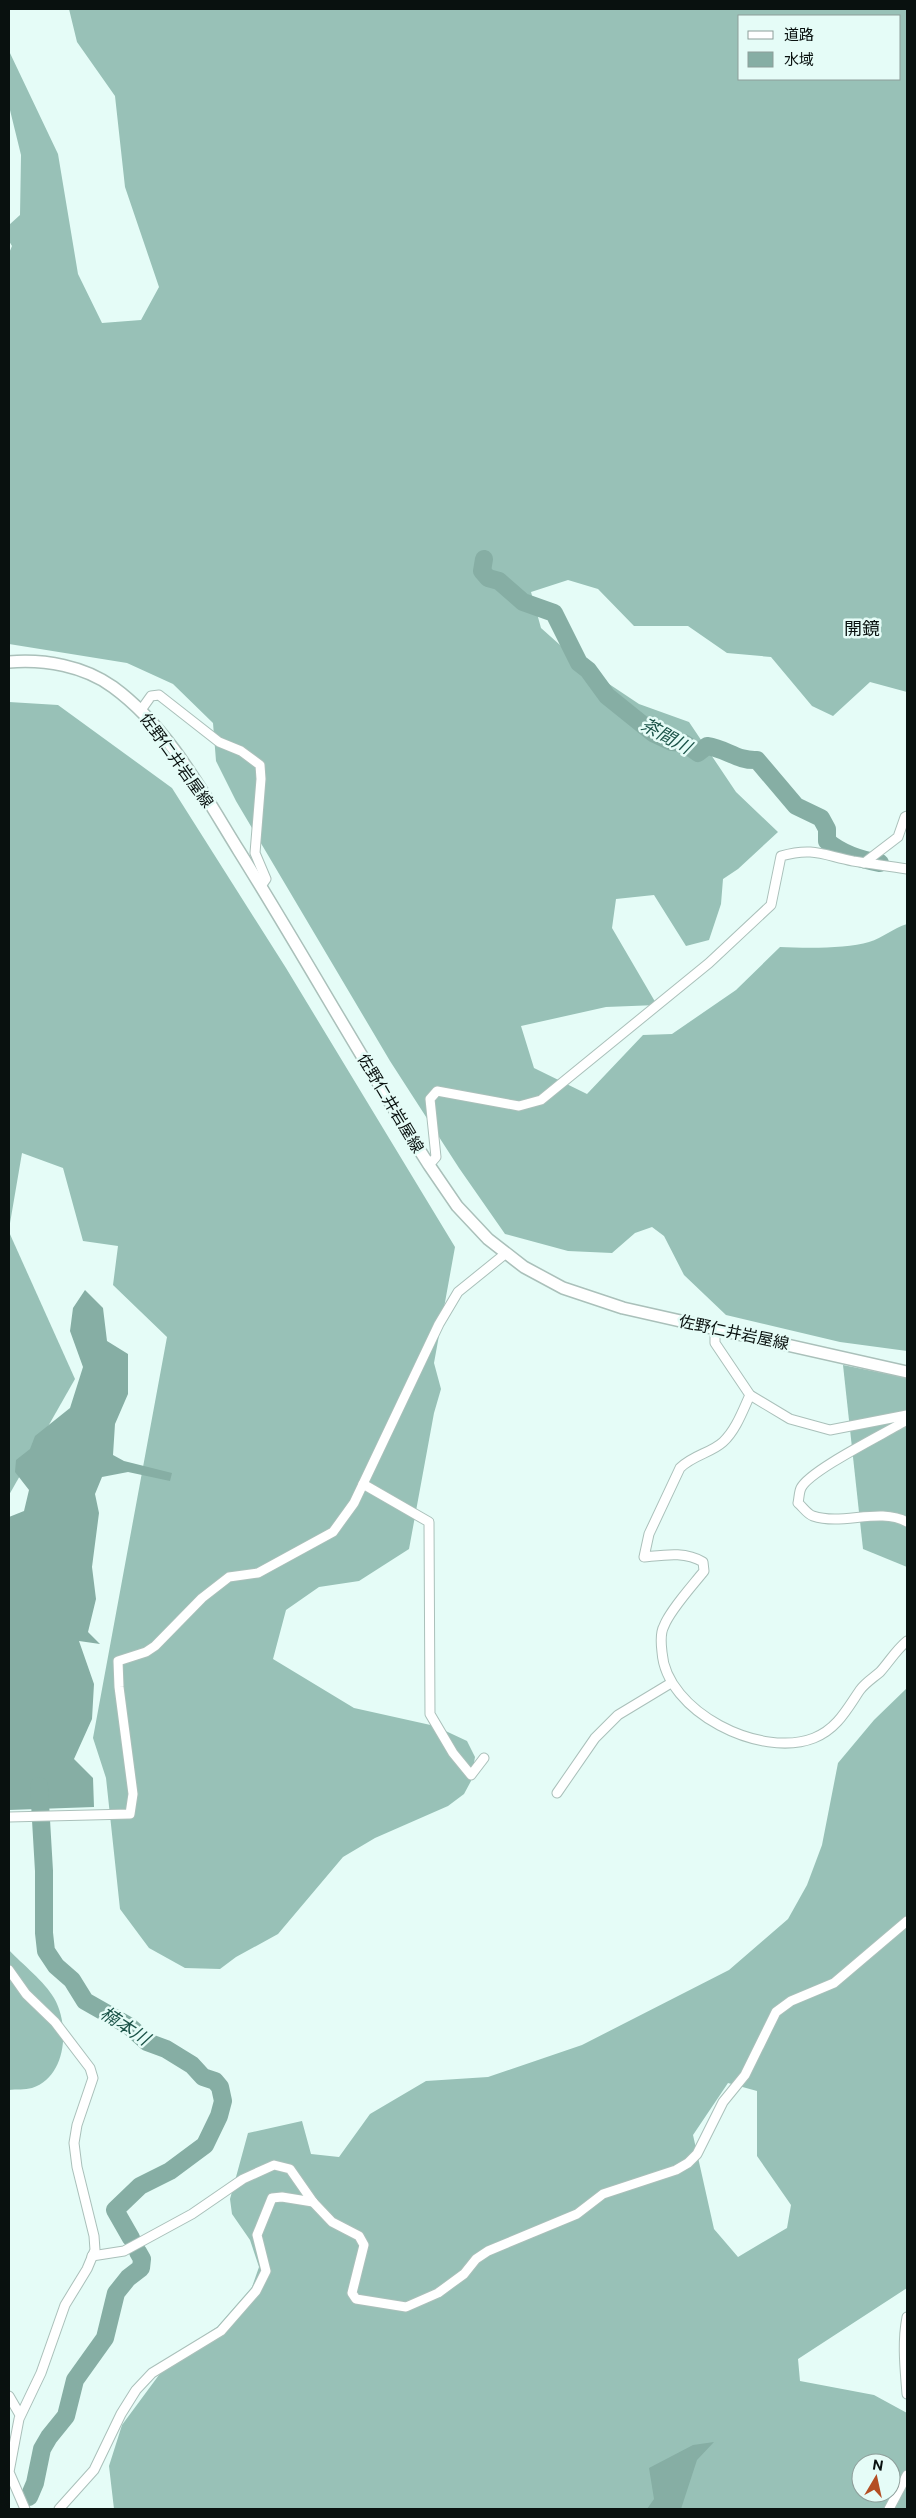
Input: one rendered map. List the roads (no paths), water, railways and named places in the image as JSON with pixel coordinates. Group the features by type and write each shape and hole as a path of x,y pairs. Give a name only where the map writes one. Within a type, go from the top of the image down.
{"main road":[{"name":"佐野仁井岩屋線","path":"9,662 51,663 74,668 106,683 141,710 157,728 194,778 429,1165 457,1206 505,1254 542,1278 604,1303 907,1372"}],"street":[{"path":"141,710 152,696 159,695 219,742 241,751 260,765 261,779 255,852 266,880 261,886"},
{"path":"864,863 898,836 907,816"},
{"path":"429,1165 436,1157 430,1099 437,1091 519,1106 540,1100 709,962 771,904 781,856 800,850 864,863 907,869"},
{"path":"9,1817 130,1814 133,1794 118,1687 118,1661 146,1652 155,1646 202,1598 229,1577 258,1573 333,1532 354,1503 439,1324 458,1292 505,1254"},
{"path":"715,1327 716,1343 750,1395 790,1419 830,1430 907,1415"},
{"path":"750,1395 734,1427 723,1442 689,1459 680,1468 649,1534 644,1556 677,1554 695,1557 704,1562 704,1571 663,1626 661,1642 663,1666 670,1683 690,1705 731,1730 771,1742 798,1743 826,1732 844,1716 862,1688 907,1641"},
{"path":"907,1420 806,1481 801,1488 798,1503 811,1515 832,1520 885,1517 907,1522"},
{"path":"363,1484 430,1522 430,1714 454,1753 471,1775 484,1758"},
{"path":"558,1793 601,1732 618,1716 670,1683"},
{"path":"92,2256 124,2250 192,2214 243,2179 274,2165 290,2169 313,2202 332,2222 359,2236 364,2245 352,2293 356,2299 406,2307 438,2293 464,2274 476,2259 488,2251 577,2214 603,2194 676,2170 688,2163 697,2154 723,2102 745,2075 776,2012 791,2001 834,1983 907,1921"},
{"path":"9,1970 26,1994 55,2022 90,2068 93,2078 77,2125 74,2143 77,2167 94,2236 94,2250 87,2269 65,2304 41,2373 20,2415 10,2472 25,2509"},
{"path":"60,2509 94,2470 121,2414 136,2390 152,2374 221,2331 256,2291 266,2271 257,2235 272,2198 282,2197 313,2202"},
{"path":"907,2317 904,2333 904,2358 907,2394"},
{"path":"9,2396 20,2415"},
{"path":"889,2509 907,2476"},
{"path":"9,2497 17,2490"}],"water":[{"path":"85,1290 103,1308 107,1341 128,1354 128,1394 115,1424 113,1455 124,1461 172,1473 170,1481 128,1472 102,1477 95,1494 99,1513 92,1567 96,1599 88,1632 100,1644 79,1641 94,1684 92,1719 74,1759 93,1778 94,1807 9,1810 9,1517 24,1511 29,1490 15,1472 16,1460 30,1449 35,1436 70,1408 83,1367 70,1331 73,1308"},
{"path":"714,2442 697,2460 681,2509 647,2509 654,2499 649,2468 693,2445"}],"waterway":[{"name":"茶間川","path":"484,559 482,571 488,578 499,581 523,602 554,613 579,663 588,670 607,696 653,733 672,742 684,743 698,753 707,746 744,759 757,760 796,806 821,818 827,829 827,841 852,855 880,863"},
{"name":"楠本川","path":"39,1786 46,1951 56,1966 72,1980 85,2001 129,2026 147,2042 166,2049 192,2065 203,2077 215,2081 220,2087 223,2101 219,2116 205,2145 170,2171 140,2186 115,2210 131,2238"},
{"name":"楠本川","path":"29,2497 35,2483 42,2449 66,2416 75,2380 105,2338 116,2293 128,2278 141,2268 142,2259 138,2252"}],"district":[{"name":"開鏡","path":"862,629"}]}
